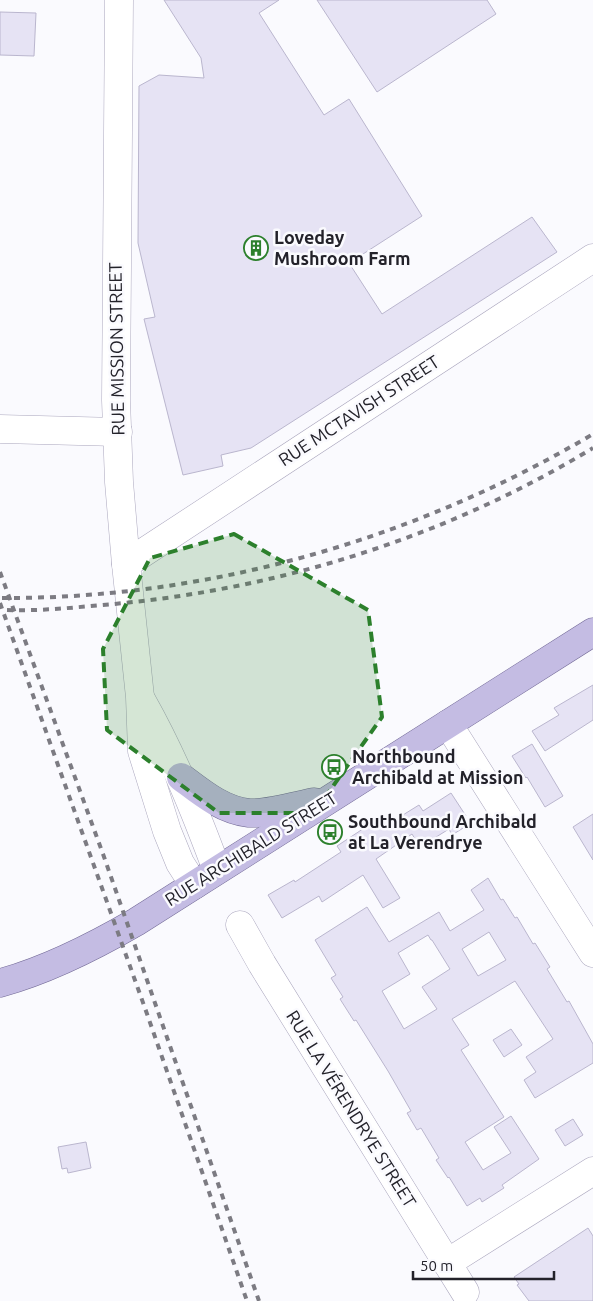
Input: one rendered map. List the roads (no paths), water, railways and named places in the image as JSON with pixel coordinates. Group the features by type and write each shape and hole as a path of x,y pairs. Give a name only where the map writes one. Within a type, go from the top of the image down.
{"main road":[{"name":"RUE ARCHIBALD STREET","path":"0,983 23,977 72,957 102,942 593,632"},
{"path":"181,777 212,800 230,808 248,812 258,813 328,800"}],"street":[{"name":"RUE MISSION STREET","path":"119,0 116,231 118,432 126,564 140,698 142,750 160,809 180,863 194,885"},
{"name":"RUE MCTAVISH STREET","path":"126,564 593,258"},
{"path":"0,429 118,432"},
{"name":"RUE MISSION STREET","path":"140,698 164,738 217,870"},
{"path":"448,724 593,953"},
{"name":"RUE LA VÉRENDRYE STREET","path":"240,925 262,964 465,1292"},
{"path":"447,1263 593,1171"}],"railway":[{"path":"2,598 79,596 156,588 233,574 308,556 383,532 455,504 525,471 593,434"},
{"path":"7,610 66,608 166,598 294,573 418,534 478,509 536,480 593,448"},
{"path":"0,572 103,854 259,1301"},
{"path":"0,603 146,1011 247,1301"}],"place":[{"name":"Loveday Mushroom Farm","path":"256,248"},
{"name":"Northbound Archibald at Mission","path":"334,767"},
{"name":"Southbound Archibald at La Verendrye","path":"330,832"}]}
